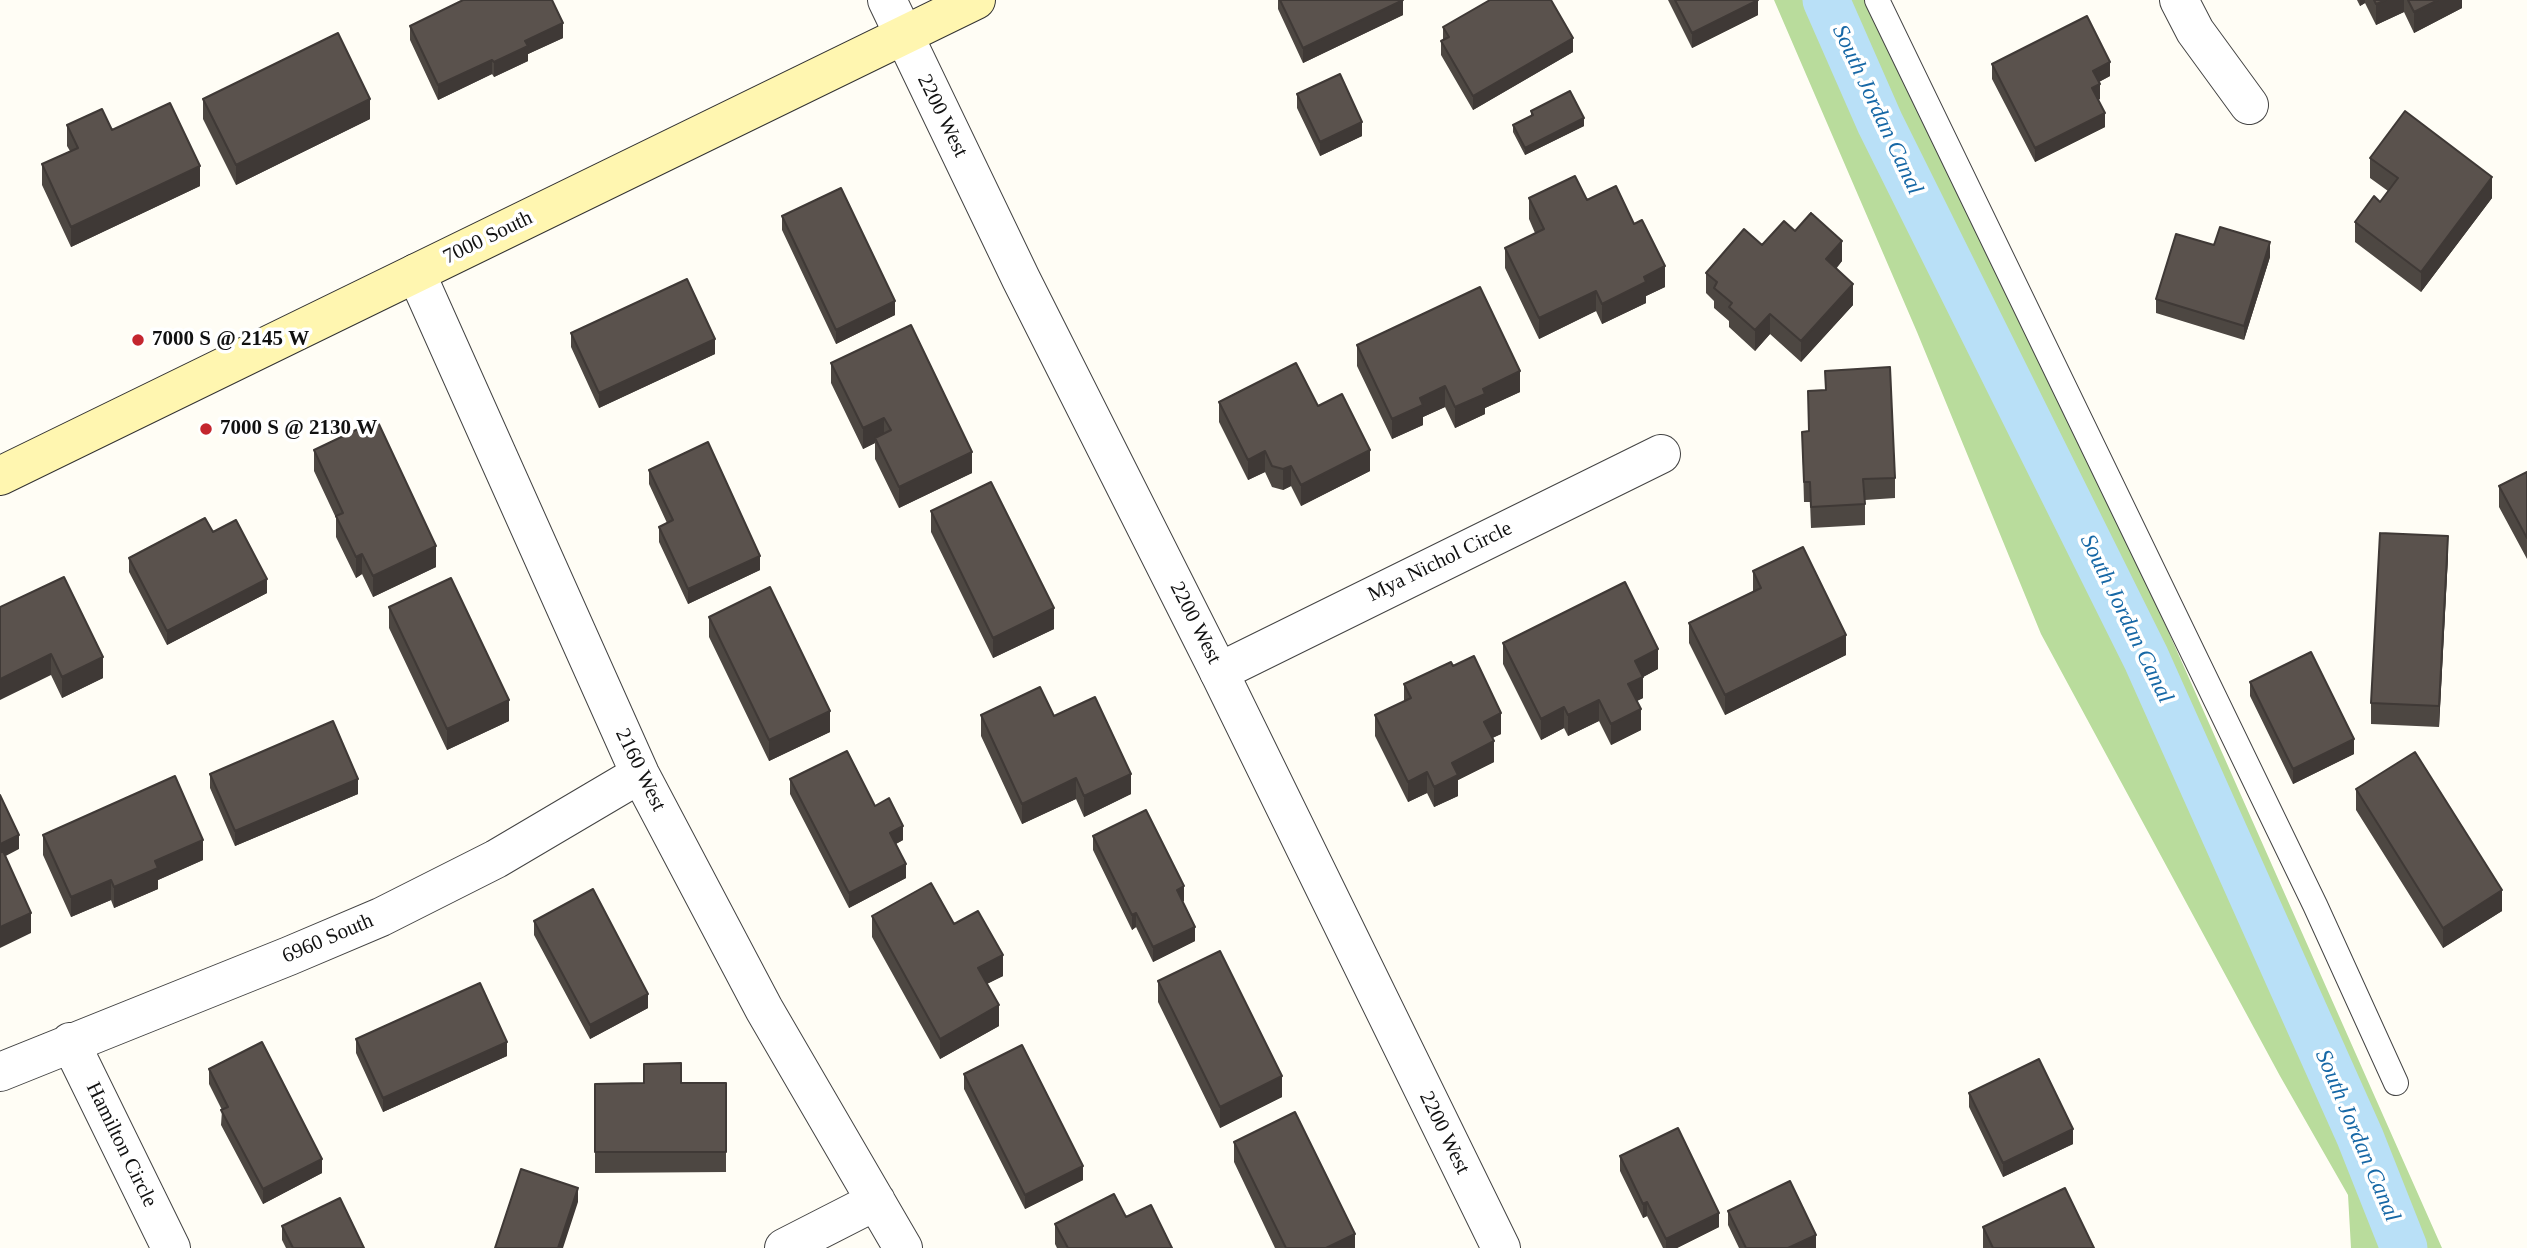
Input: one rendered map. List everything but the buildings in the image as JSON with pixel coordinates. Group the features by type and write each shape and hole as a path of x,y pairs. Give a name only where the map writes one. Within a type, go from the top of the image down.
{"main road":[{"name":"7000 South","path":"0,476 976,0"}],"street":[{"name":"2200 West","path":"887,0 1021,279 1219,672 1501,1248"},
{"path":"2179,0 2195,31 2249,105"},
{"name":"2160 West","path":"416,273 640,774 764,1009 903,1248"},
{"name":"Mya Nichol Circle","path":"1219,672 1661,454"},
{"name":"6960 South","path":"0,1072 289,956 381,916 496,859 640,774"},
{"name":"Hamilton Circle","path":"70,1042 171,1248"},
{"path":"785,1248 876,1201"}],"lane":[{"path":"1877,0 2315,905 2396,1083"}],"green space":[{"path":"1774,0 1874,0 2137,561 2442,1248 2351,1248 2348,1195 2280,1076 2041,634 1917,332"}],"waterway":[{"name":"South Jordan Canal","path":"1826,0 1880,123 2146,658 2360,1137 2404,1248"}],"place":[{"name":"7000 S @ 2145 W","path":"138,340"},
{"name":"7000 S @ 2130 W","path":"206,429"}]}
